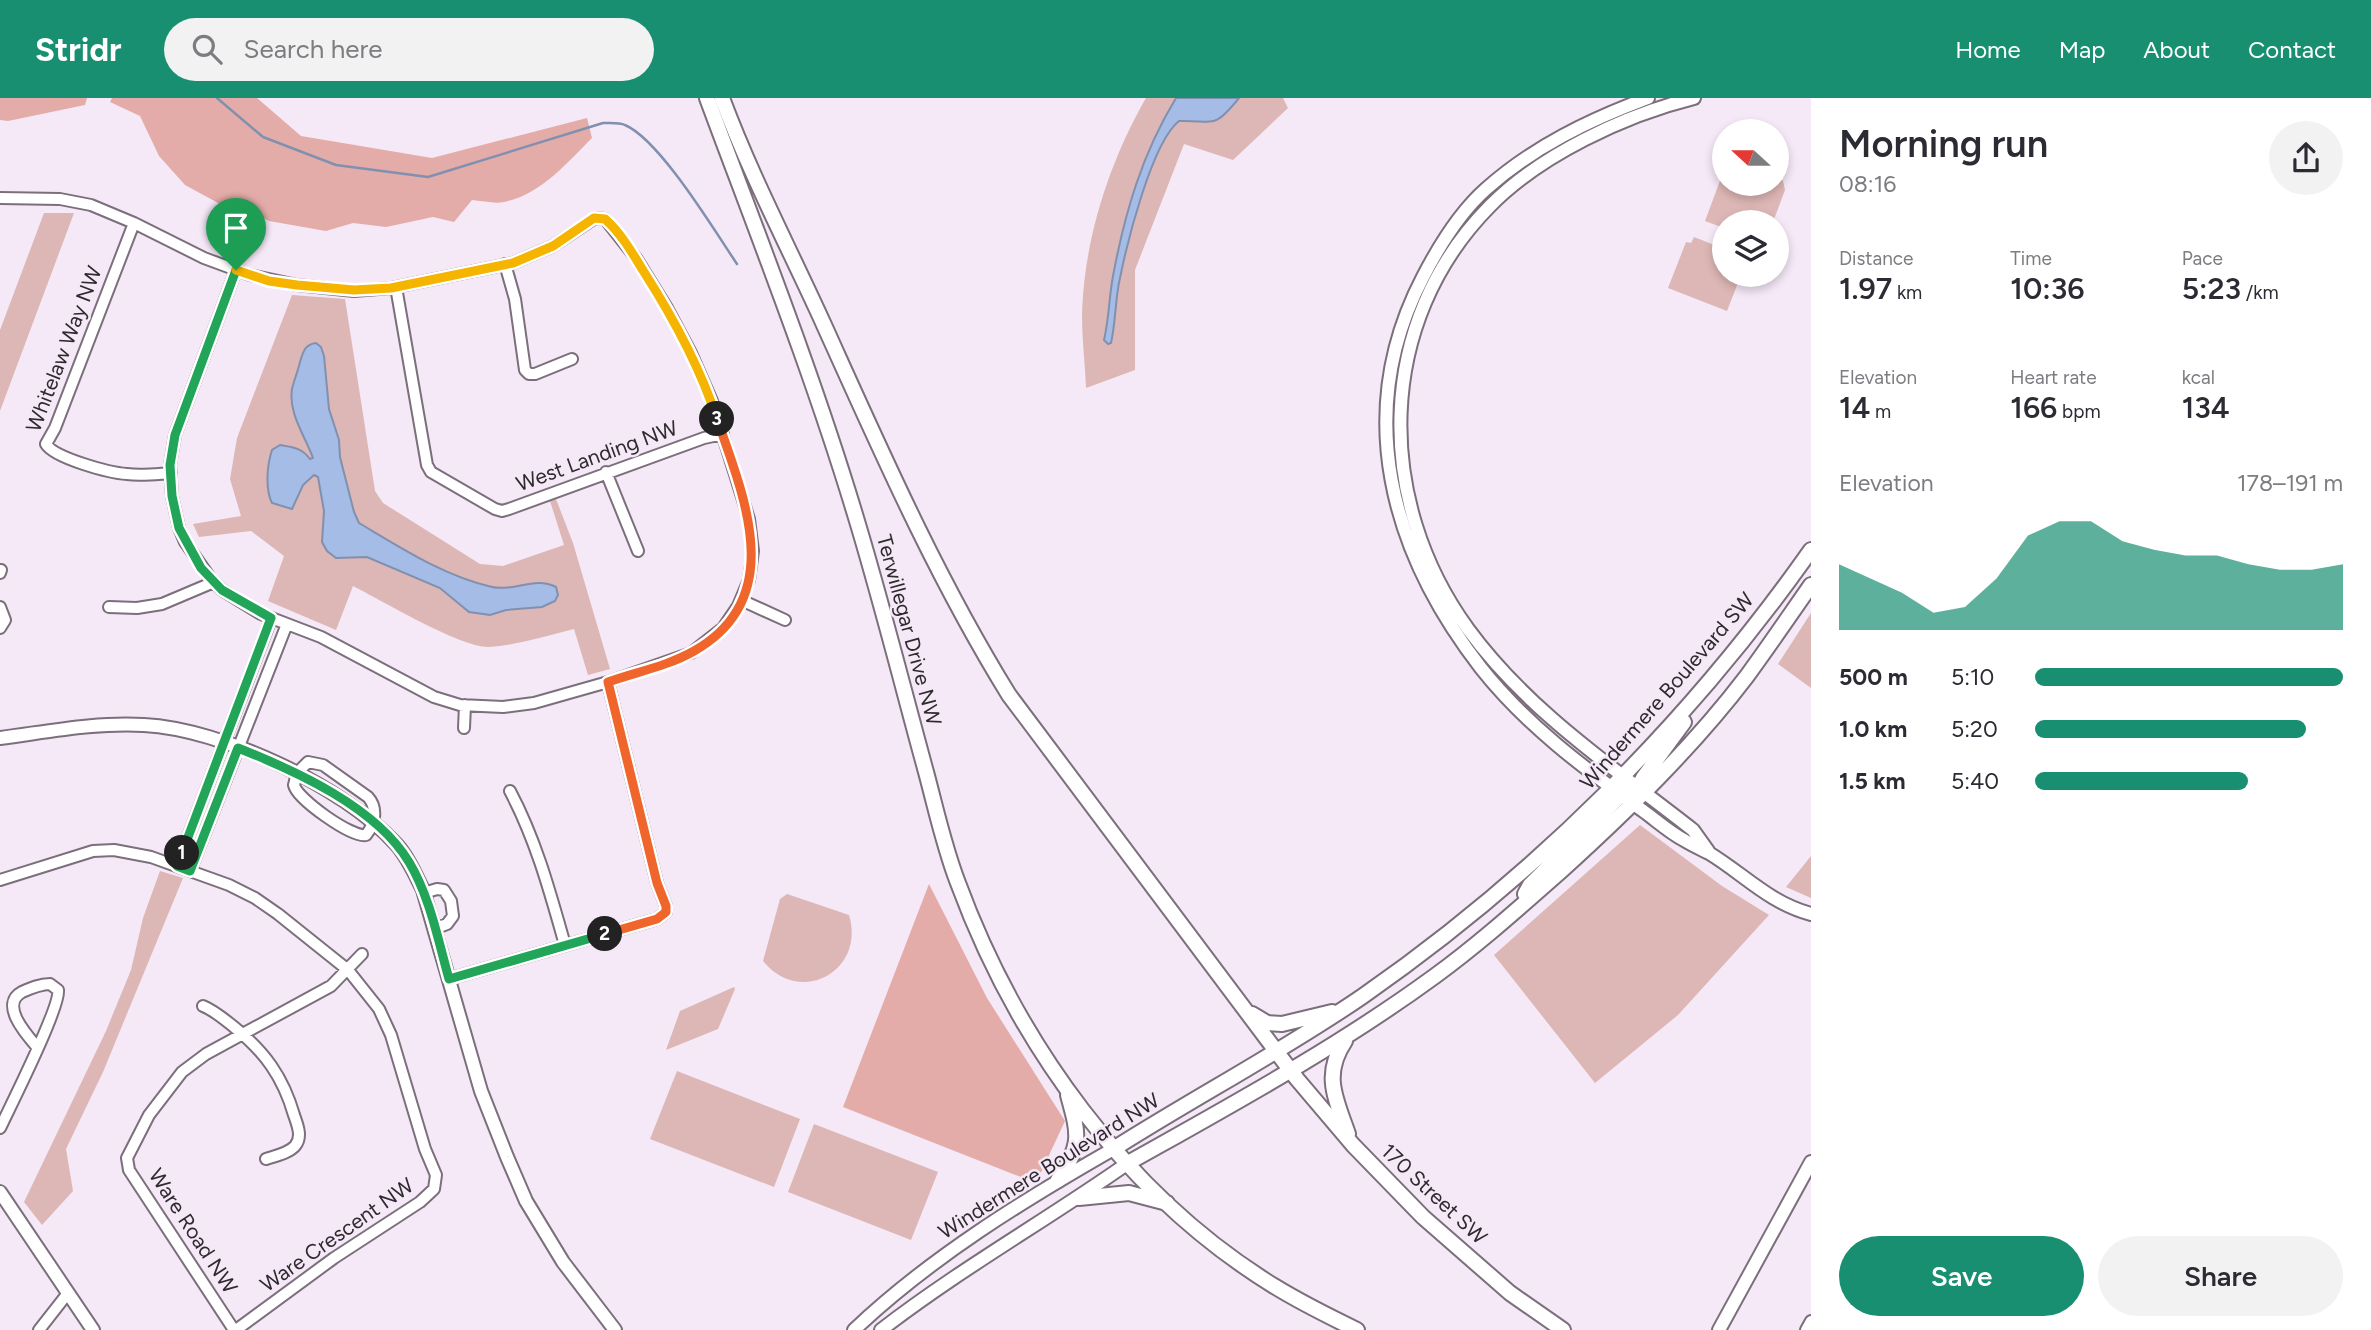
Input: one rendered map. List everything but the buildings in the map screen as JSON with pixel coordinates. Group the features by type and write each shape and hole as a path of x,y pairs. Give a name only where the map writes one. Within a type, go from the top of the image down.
{"main road":[{"name":"Terwillegar Drive NW","path":"707,98 807,366 842,471 957,883 986,953 1024,1024 1067,1091 1128,1163"},
{"name":"Terwillegar Drive NW","path":"722,98 749,164 903,497 974,638 1009,695 1044,744 1276,1052"},
{"name":"Windermere Boulevard SW","path":"1291,1071 1349,1036 1437,975 1513,914 1622,795 1623,776 1702,689 1760,619 1811,550"},
{"name":"Windermere Boulevard SW","path":"1276,1052 1422,953 1622,795 1641,789 1746,677 1811,585"},
{"path":"1641,789 1697,704 1702,689"},
{"path":"1242,1007 1267,1023 1282,1024 1341,1010"},
{"path":"1349,1036 1337,1053 1331,1074 1336,1099 1353,1145"},
{"name":"170 Street SW","path":"1276,1052 1353,1145 1423,1217 1510,1293 1563,1330"},
{"name":"Windermere Boulevard NW","path":"1115,1148 1276,1052"},
{"name":"Windermere Boulevard NW","path":"1128,1163 1291,1071"},
{"path":"1058,1181 1068,1165 1078,1130 1067,1091"},
{"path":"1128,1163 1202,1234 1270,1284 1316,1311 1357,1330"},
{"path":"1079,1198 1129,1193 1168,1204"}],"street":[{"path":"1648,98 1584,124 1515,165 1469,206 1434,256 1401,327 1388,382 1385,419 1393,492 1417,565 1436,601 1464,645 1510,701 1537,728 1683,840 1710,854 1774,900 1811,914"},
{"path":"1694,98 1619,123 1569,148 1520,179 1491,204 1454,250 1434,283 1413,337 1404,373 1400,410 1401,463 1408,499 1419,532 1448,597 1468,628 1548,716 1693,830 1710,854"},
{"path":"0,198 71,200 91,205 204,258 269,281 354,290 396,287 505,264 553,246 594,218 605,219 636,258 691,353 723,434 749,519 753,551 749,580 741,600 723,628 703,646 666,663 608,682 534,703 503,707 465,705 434,697 321,636 271,618 247,606 214,582 201,568 179,528 172,496 171,474 175,435 236,270"},
{"name":"Whitelaw Way NW","path":"134,223 55,428 46,444 52,451 103,470 127,474 171,474"},
{"path":"505,264 515,299 525,370 534,374 572,359"},
{"name":"West Landing NW","path":"396,287 427,466 431,472 495,509 502,511 606,472 723,434"},
{"path":"606,472 638,551"},
{"path":"109,607 137,608 162,604 214,582"},
{"path":"741,600 785,620"},
{"path":"0,607 5,620 0,628"},
{"path":"177,866 271,618"},
{"path":"190,871 286,624"},
{"path":"449,979 657,919 666,912 608,682"},
{"path":"464,728 465,705"},
{"path":"0,738 108,725 142,724 187,731 238,748 297,773 326,789 373,823 398,846 424,892 481,1091 527,1201 563,1262 615,1330"},
{"path":"315,762 342,777 373,803 373,823 366,835 354,834 299,797 294,785 297,773 303,765 315,762"},
{"path":"510,791 528,825 542,863 565,945"},
{"name":"Ware Crescent NW","path":"0,880 93,851 114,850 138,853 229,885 255,898 348,970 369,994 388,1029 425,1149 436,1175 434,1189 420,1202 334,1258 235,1330"},
{"path":"424,892 444,890 451,901 453,916 447,924 434,929"},
{"path":"348,970 362,954"},
{"name":"Ware Road NW","path":"235,1330 129,1170 127,1158 149,1115 175,1080 206,1054 331,986 348,970"},
{"path":"0,1128 37,1047 59,996 58,990 50,984 8,999 10,1015 37,1047"},
{"path":"203,1006 216,1013 255,1045 276,1071 290,1101 299,1128 298,1141 295,1147 266,1159"},
{"name":"Windermere Boulevard NW","path":"854,1330 877,1308 945,1255 1058,1181 1115,1148"},
{"path":"1719,1330 1811,1162"},
{"name":"Windermere Boulevard NW","path":"881,1330 1128,1163"},
{"path":"0,1192 93,1330"},
{"path":"39,1330 68,1293"},
{"path":"1806,1330 1811,1321"}],"shaded area":[{"path":"0,98 87,98 85,105 8,121 0,120"},
{"path":"112,98 257,98 301,136 432,158 587,118 592,138 552,177 529,193 500,203 472,200 454,222 433,217 386,227 353,223 326,231 269,221 239,205 220,204 185,185 159,156 140,116 110,102"},
{"path":"1146,98 1283,98 1288,108 1233,160 1184,144 1135,270 1135,370 1086,388 1082,307 1090,245 1112,169"},
{"path":"1714,196 1783,196 1778,210 1712,210 1712,224 1705,221"},
{"path":"44,213 74,213 0,411 0,330"},
{"path":"1694,237 1712,244 1712,287 1736,287 1727,311 1668,288 1686,242 1691,243"},
{"path":"292,295 345,299 375,491 383,503 480,564 503,566 564,545 550,501 556,499 573,543 610,669 588,675 574,629 511,644 489,647 476,645 441,632 353,586 336,630 268,601 284,556 251,531 199,537 193,524 241,516 230,479 237,438"},
{"path":"1811,613 1811,688 1778,664"},
{"path":"1640,825 1722,886 1769,915 1678,1015 1595,1083 1494,955"},
{"path":"1811,856 1811,898 1786,887"},
{"path":"160,871 183,878 103,1072 66,1149 73,1191 42,1225 24,1202 106,1031 131,970 143,918"},
{"path":"929,884 987,998 1065,1121 1036,1183 843,1107"},
{"path":"787,894 849,915 852,935 848,952 839,966 826,976 811,981 794,981 778,975 763,961 780,899"},
{"path":"734,987 718,1029 666,1050 680,1011"},
{"path":"677,1071 800,1119 774,1187 650,1139"},
{"path":"814,1124 938,1172 911,1240 788,1192"}],"water":[{"path":"1176,98 1239,98 1224,115 1213,121 1179,121 1159,149 1128,242 1118,286 1111,343 1108,344 1104,340 1112,284 1129,206 1144,162"},
{"path":"316,343 321,347 324,356 329,409 359,523 423,560 474,582 500,588 532,583 556,587 558,595 555,601 542,607 506,610 490,615 469,612 440,588 367,557 336,558 327,551 322,542 324,511 318,477 314,475 303,485 292,509 272,503 268,491 268,477 272,450 280,445 289,446 300,450 310,459 313,458 295,416 291,398 303,352 309,345"}],"waterway":[{"path":"217,98 263,137 336,165 428,177 603,123 623,124 639,134 670,167 737,264"}],"route":[{"path":"594,218 605,219 611,224 636,258 691,353 712,401 740,485 749,519 753,551 749,580 738,606 723,628 691,653 608,682 657,883 666,906 663,916 449,979 423,890 398,846 368,818 326,789 289,768 238,748 190,871 177,866 271,618 222,590 201,568 179,528 172,496 170,465 175,435 236,270 269,281 297,285 354,290 391,288 513,263 553,246 594,218"}]}
